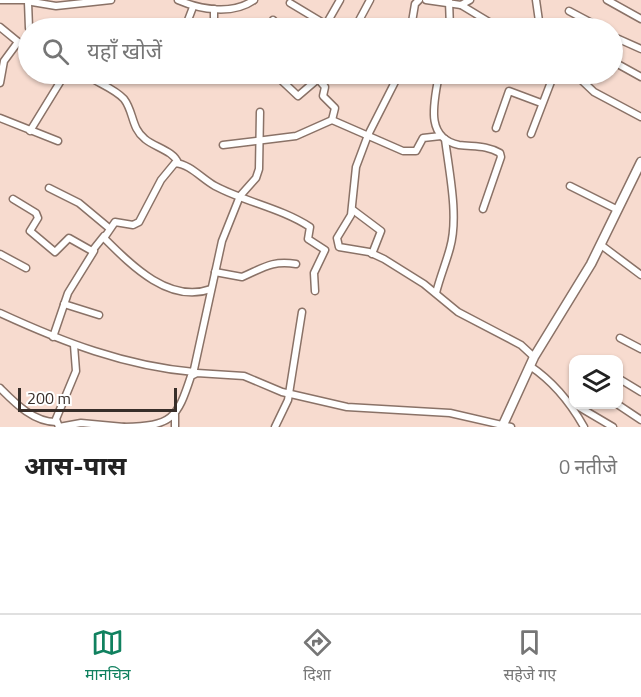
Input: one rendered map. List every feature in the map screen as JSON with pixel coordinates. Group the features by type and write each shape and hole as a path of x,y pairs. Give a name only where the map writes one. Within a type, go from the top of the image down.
{"street":[{"path":"0,0 29,1 56,6 111,0"},
{"path":"178,0 194,7 214,9 243,7 254,0"},
{"path":"330,18 340,0"},
{"path":"360,18 370,0"},
{"path":"413,18 417,0"},
{"path":"426,0 461,5 482,18"},
{"path":"461,5 470,0"},
{"path":"536,0 539,18"},
{"path":"607,0 641,19"},
{"path":"29,1 29,18"},
{"path":"449,2 450,18"},
{"path":"290,3 313,18"},
{"path":"189,18 194,7"},
{"path":"214,9 214,18"},
{"path":"569,11 582,18"},
{"path":"0,27 18,42 1,69 0,83"},
{"path":"623,41 641,49"},
{"path":"623,67 641,77"},
{"path":"30,131 58,84"},
{"path":"102,84 120,95 126,102 137,132 153,146 175,157 178,163 219,188 285,213 310,227 308,239 325,250 314,273 315,291"},
{"path":"285,84 298,96 309,84"},
{"path":"324,84 326,87 323,96 334,108 332,120"},
{"path":"394,84 368,135 356,167 352,210 337,238 339,247 372,254 435,293 458,312 521,345 534,357"},
{"path":"435,293 450,248 452,234 452,190 443,138 434,121 433,113 437,84"},
{"path":"531,134 550,84"},
{"path":"586,84 594,92 641,117"},
{"path":"496,128 509,91 541,103"},
{"path":"175,427 175,415 183,402 194,373 222,241 240,196 258,175 260,112"},
{"path":"0,118 58,141"},
{"path":"223,145 296,136 332,120 403,151 416,151 423,138 443,138 459,145 488,147 500,153 501,162 483,209"},
{"path":"0,314 108,357 170,370 244,376 289,394 363,410 450,412 506,426 534,357 601,245 641,162"},
{"path":"53,337 68,293 109,228 118,221 133,225 138,222 161,180 172,165 178,163"},
{"path":"570,186 618,210"},
{"path":"49,188 79,203 109,228"},
{"path":"13,199 36,213 38,218 30,231 55,252 67,238 94,251"},
{"path":"352,210 381,231 382,235 372,254"},
{"path":"104,236 154,281 182,292 211,289"},
{"path":"601,245 626,261 641,275"},
{"path":"0,254 26,268"},
{"path":"215,272 242,277 262,266 281,262 296,264"},
{"path":"64,304 99,315"},
{"path":"275,427 284,413 289,394 302,312"},
{"path":"620,338 641,349"},
{"path":"58,425 76,371 74,345"},
{"path":"530,366 550,381 569,401"},
{"path":"623,381 641,392"},
{"path":"0,388 22,409 58,425 81,423 124,427 150,426 175,415"},
{"path":"575,409 584,427"},
{"path":"581,409 613,427"},
{"path":"623,409 641,420"}]}
